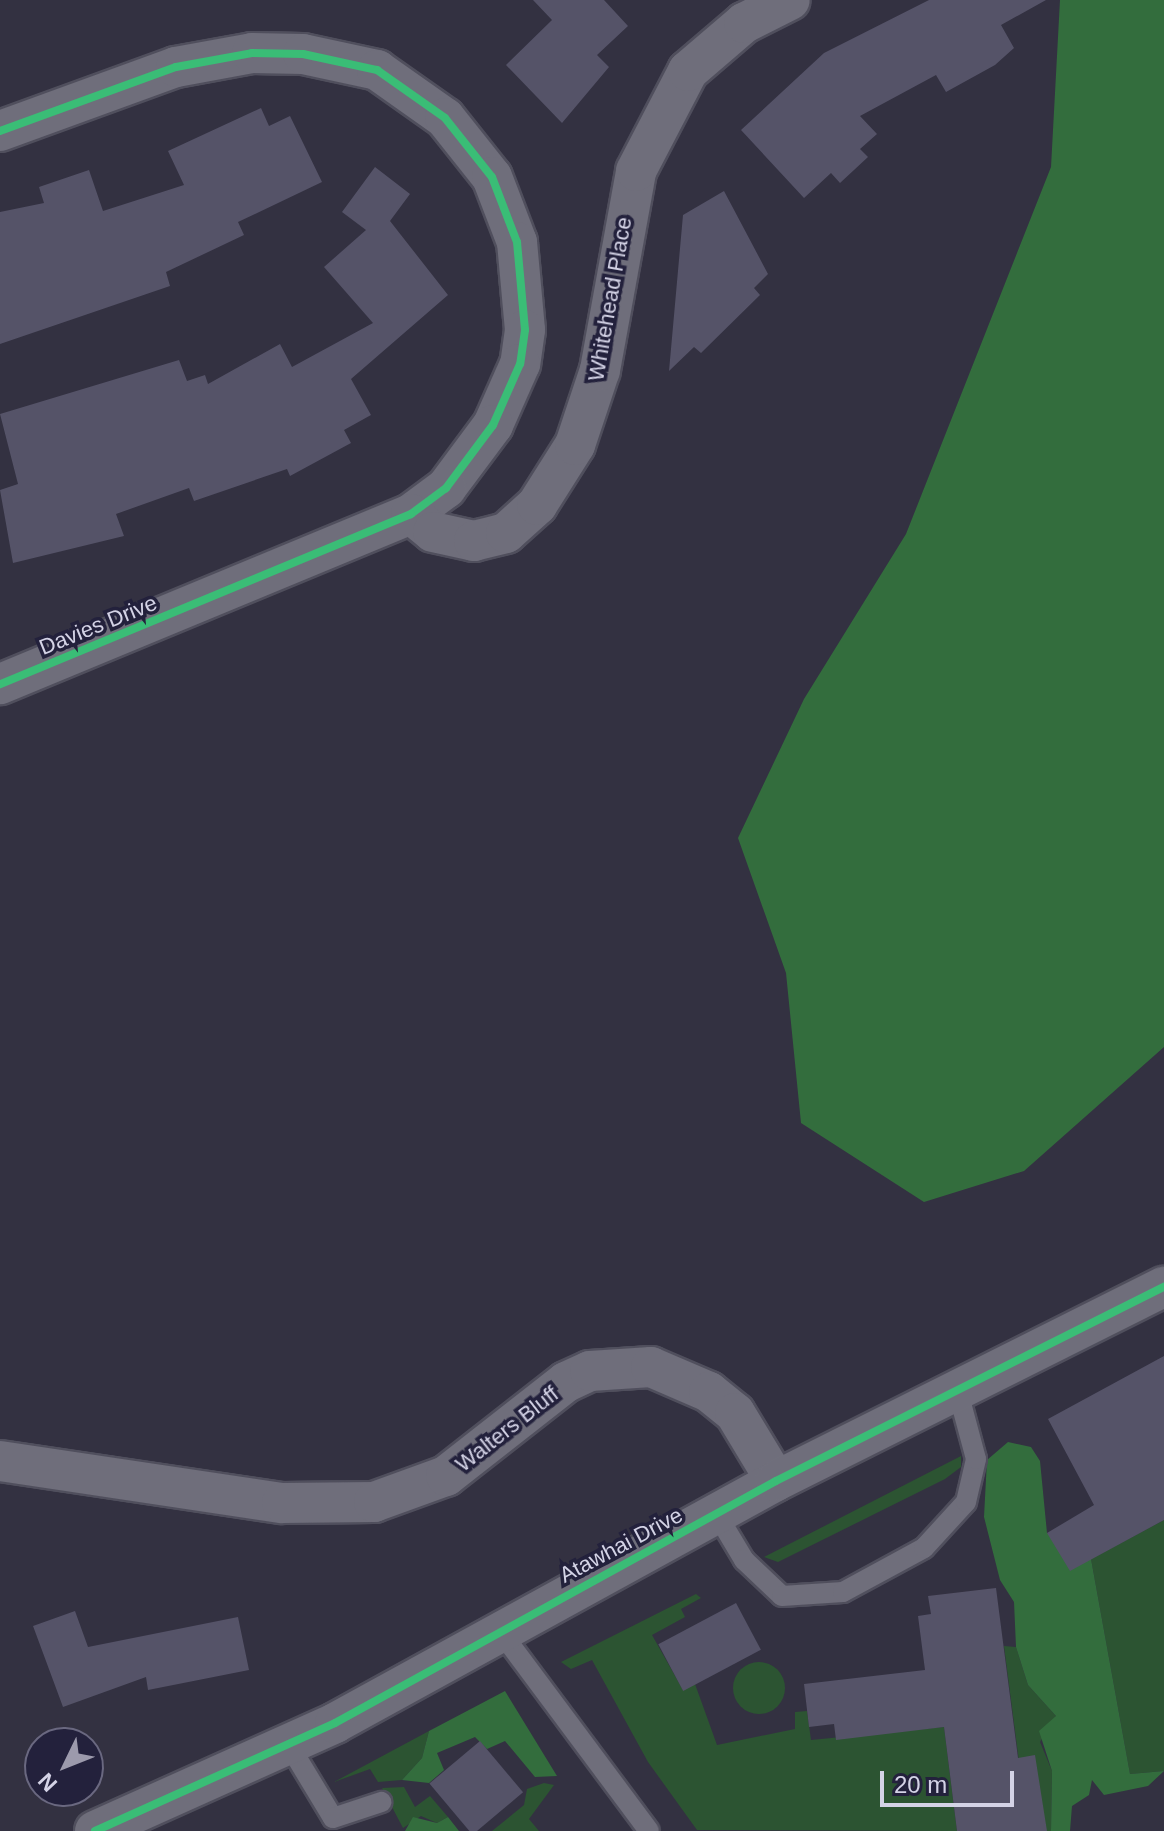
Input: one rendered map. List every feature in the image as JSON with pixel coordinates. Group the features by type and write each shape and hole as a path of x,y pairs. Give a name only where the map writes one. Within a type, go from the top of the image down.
{"street":[{"name":"Whitehead Place","path":"411,514 433,532 474,541 506,533 537,505 575,445 600,370 636,171 688,71 744,23 790,0"},
{"name":"Davies Drive","path":"0,131 176,67 252,53 303,54 377,70 445,118 471,146 507,209 525,330 520,364 493,425 446,488 411,514 0,684"},
{"name":"Atawhai Drive","path":"95,1831 289,1745 776,1481 1164,1287"},
{"name":"Walters Bluff","path":"0,1461 282,1503 374,1502 446,1476 566,1382 590,1371 651,1367 709,1392 735,1413 776,1481"}],"lane":[{"path":"716,1513 744,1560 782,1596 843,1592 924,1548 966,1502 976,1459 958,1392"},
{"path":"500,1631 649,1831"},
{"path":"289,1745 333,1818 381,1802"}],"green space":[{"path":"1060,0 1164,0 1164,1047 1024,1171 924,1202 801,1123 786,973 738,838 804,699 906,534 1051,167"},
{"path":"1008,1442 1031,1447 1040,1461 1047,1533 1091,1559 1130,1774 1164,1771 1148,1786 1104,1795 1092,1780 1089,1795 1072,1806 1070,1831 1051,1831 1052,1771 1039,1731 1056,1716 1028,1685 1016,1647 1014,1602 1000,1580 984,1517 987,1460"},
{"path":"961,1456 961,1467 945,1479 778,1562 764,1557"},
{"path":"1164,1520 1164,1771 1130,1774 1091,1559"},
{"path":"696,1594 701,1598 681,1609 685,1617 652,1635 683,1690 695,1684 717,1745 795,1729 795,1712 807,1711 811,1740 944,1727 957,1831 697,1830 648,1762 592,1660 571,1669 561,1662"},
{"path":"1004,1646 1016,1647 1028,1685 1056,1716 1040,1742 1052,1771 1051,1831 1028,1831"},
{"path":"759,1662 778,1669 785,1688 778,1707 759,1714 740,1707 733,1688 740,1669"},
{"path":"505,1691 557,1776 535,1777 505,1741 487,1749 475,1737 437,1753 444,1770 429,1783 402,1780 422,1758 429,1731"},
{"path":"429,1731 422,1758 402,1780 378,1782 370,1769 334,1782"},
{"path":"544,1783 554,1785 529,1819 539,1831 492,1831 524,1805 527,1789"},
{"path":"404,1787 415,1807 430,1796 448,1817 437,1823 421,1816 403,1828 382,1788"},
{"path":"413,1817 437,1823 448,1817 459,1831 405,1831"}],"building":[{"path":"533,0 604,0 628,26 597,55 609,67 562,123 506,65 552,20"},
{"path":"929,0 1046,0 1001,25 1014,48 995,65 946,92 936,75 860,116 877,134 860,149 868,157 840,183 831,173 804,198 741,130 824,53"},
{"path":"261,108 269,126 290,116 322,182 238,222 244,235 166,272 170,286 0,344 0,212 44,203 39,187 89,170 103,211 184,185 168,151"},
{"path":"375,167 410,194 390,221 448,295 351,379 371,415 344,430 351,443 290,476 287,469 194,501 189,488 116,514 124,536 13,563 0,490 18,484 0,414 179,360 187,381 205,375 208,384 280,344 292,367 373,323 324,267 366,230 342,212"},
{"path":"724,191 768,274 754,288 760,295 701,353 694,347 669,371 683,215"},
{"path":"1164,1356 1164,1520 1070,1571 1047,1533 1094,1505 1048,1419"},
{"path":"996,1588 1018,1758 1035,1755 1047,1831 957,1831 944,1727 836,1740 834,1724 809,1727 804,1684 925,1670 918,1616 931,1614 928,1596"},
{"path":"736,1603 761,1650 683,1691 658,1644"},
{"path":"75,1611 88,1647 238,1617 249,1670 148,1690 146,1677 63,1707 33,1626"},
{"path":"480,1741 523,1792 477,1831 469,1831 429,1783"}],"cycle path":[{"path":"0,131 176,67 252,53 303,54 377,70 445,118 492,177 517,242 525,330 520,364 493,425 446,488 411,514 0,684"},
{"path":"95,1831 335,1723 776,1481 1164,1287"}]}
